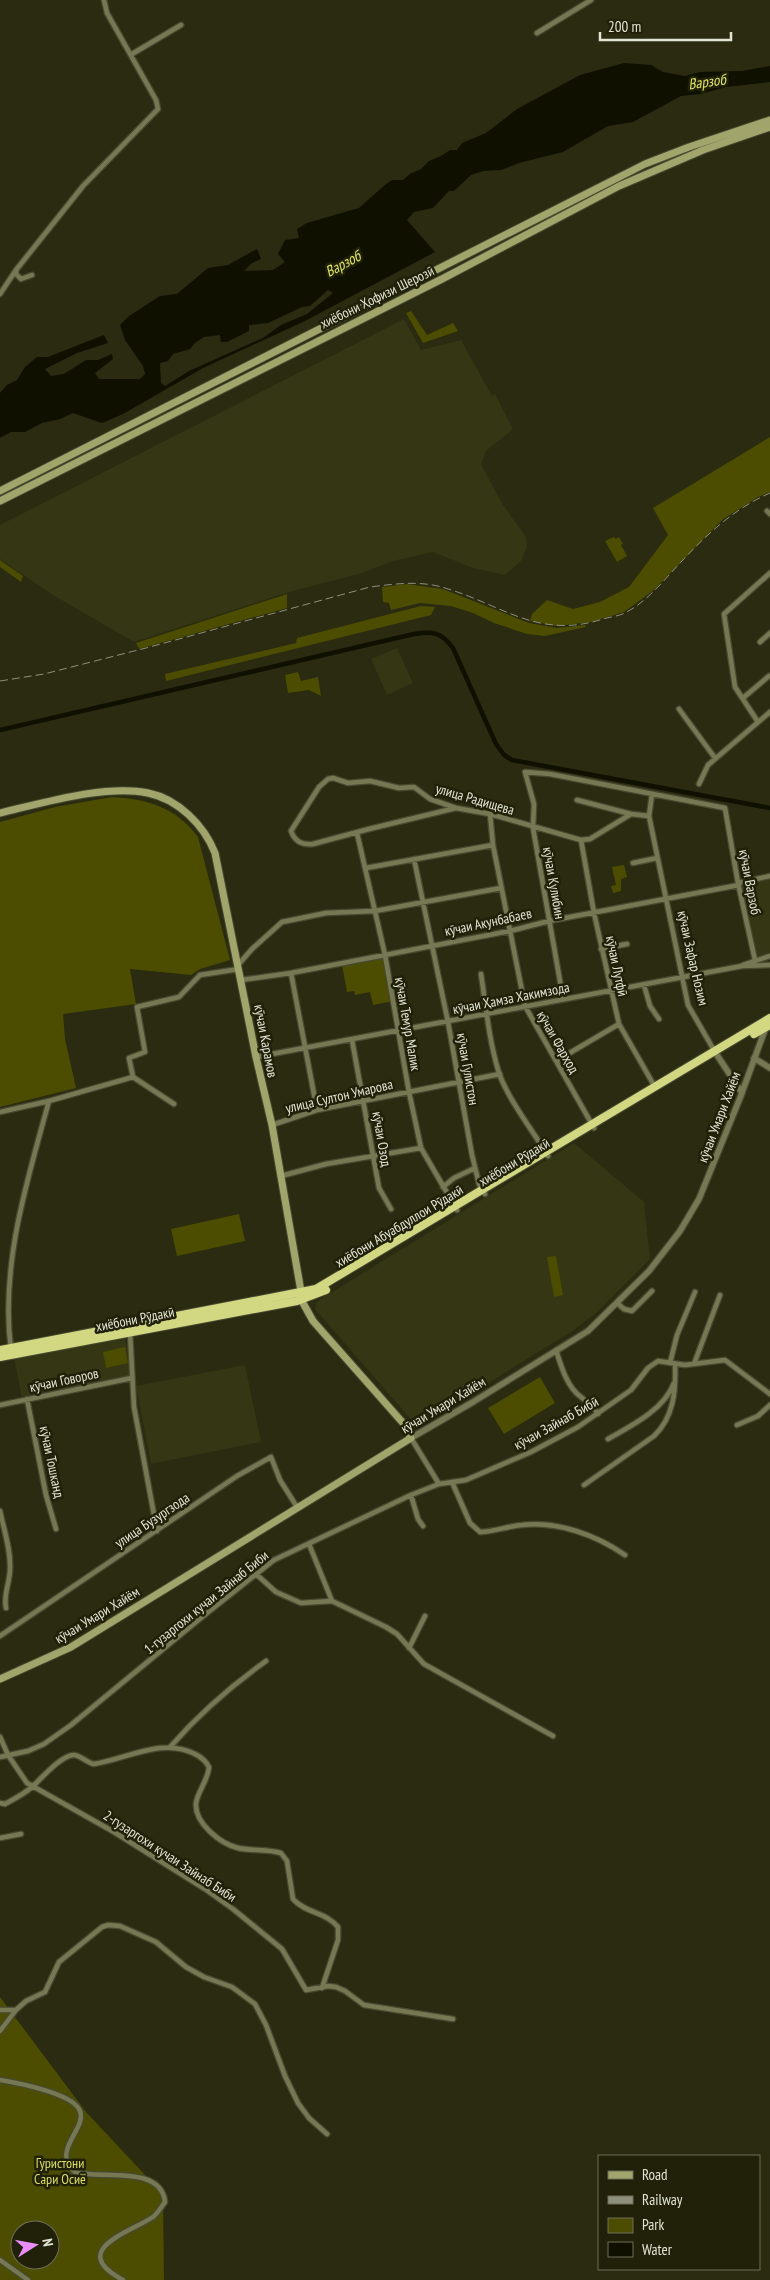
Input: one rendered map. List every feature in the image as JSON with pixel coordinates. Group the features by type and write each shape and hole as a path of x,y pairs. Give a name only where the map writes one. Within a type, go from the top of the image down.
{"highway":[{"path":"616,1113 769,1021"},
{"name":"хиёбони Абуабдуллои Рӯдакӣ","path":"0,1350 11,1352 302,1296 326,1285 616,1113 655,1087 716,1054"},
{"name":"хиёбони Рӯдакӣ","path":"0,1357 11,1352 130,1332 141,1327"}],"main road":[{"name":"хиёбони Ҳофизи Шерозӣ","path":"0,491 645,164 770,120"},
{"name":"хиёбони Ҳофизи Шерозӣ","path":"0,501 442,279 619,186 695,153 770,126"},
{"name":"кӯчаи Карамов","path":"0,813 62,799 113,791 149,793 173,803 204,830 215,853 256,1057 272,1125 302,1296 313,1321 403,1423 411,1438"},
{"name":"кӯчаи Умари Хайём","path":"0,1679 71,1647 411,1438"}],"street":[{"path":"0,294 16,270 83,186 158,109 156,100 132,54 107,13 104,0"},
{"path":"537,33 590,0"},
{"path":"132,54 181,25"},
{"path":"16,270 16,274 21,279 32,275"},
{"path":"0,283 5,287"},
{"path":"758,722 735,687 724,614 770,573"},
{"path":"760,642 770,633"},
{"path":"743,698 769,676"},
{"path":"679,709 715,758"},
{"path":"698,784 708,765 715,758 770,712"},
{"name":"кӯчаи Кулибин","path":"563,998 532,828 534,804 525,772 550,774 652,794"},
{"name":"улица Радищева","path":"358,833 307,845 298,842 291,831 319,787 328,779 333,778 348,783 370,781 399,788 414,787 430,799 456,808 490,814 532,828 581,840"},
{"name":"кӯчаи Варзоб","path":"652,794 725,808 738,884 755,960"},
{"name":"кӯчаи Зафар Нозим","path":"652,794 649,816 688,1005 716,1054 742,1093"},
{"path":"577,800 631,814 649,816"},
{"path":"358,833 456,808"},
{"name":"кӯчаи Фарҳод","path":"490,814 493,845 525,1006 593,1126"},
{"path":"581,840 590,839 631,814"},
{"name":"кӯчаи Темур Малик","path":"358,833 385,955 409,1092 421,1148 456,1209"},
{"name":"кӯчаи Лутфӣ","path":"581,840 601,949 619,1024 655,1087"},
{"path":"366,868 493,845"},
{"path":"633,863 658,858"},
{"name":"кӯчаи Гулистон","path":"414,859 448,1022 475,1168 484,1192"},
{"name":"кӯчаи Акунбабаев","path":"241,980 291,973 510,931 549,921 666,899 770,876"},
{"path":"174,1104 133,1077 129,1058 145,1052 137,1007 179,997 200,975 238,967 252,949 282,922 326,913 374,911 501,888"},
{"path":"601,949 627,944"},
{"path":"742,966 770,956"},
{"name":"кӯчаи Ҳамза Хакимзода","path":"256,1057 448,1022 563,998 742,966 770,965"},
{"path":"291,973 317,1110"},
{"path":"481,974 487,1014 500,1074 547,1154"},
{"path":"644,985 650,1006 659,1019"},
{"name":"кӯчаи Умари Хайём","path":"411,1438 588,1331 650,1271 680,1231 695,1206 742,1093 769,1021"},
{"path":"556,1061 619,1024"},
{"name":"кӯчаи Озод","path":"352,1040 379,1188 391,1209"},
{"path":"754,1058 770,1068"},
{"name":"улица Султон Умарова","path":"272,1125 317,1110 500,1074"},
{"path":"0,1112 49,1101 133,1077"},
{"path":"11,1352 8,1269 26,1184 49,1101"},
{"path":"280,1176 326,1164 421,1148"},
{"path":"443,1187 454,1178 475,1168"},
{"path":"617,1303 624,1309 632,1311 652,1291"},
{"path":"584,1485 659,1431 675,1397 676,1380 672,1364 677,1335 695,1292"},
{"path":"694,1364 720,1295"},
{"path":"130,1332 134,1407 157,1531"},
{"path":"556,1350 572,1386 581,1397 590,1402 598,1414"},
{"name":"кӯчаи Зайнаб Бибӣ","path":"439,1484 466,1480 531,1452 598,1414 631,1390 648,1368 658,1361 672,1364 694,1364 725,1360 770,1394"},
{"name":"кӯчаи Говоров","path":"0,1405 132,1378"},
{"path":"608,1439 652,1411 670,1392 676,1380"},
{"name":"кӯчаи Тошканд","path":"27,1399 46,1495 56,1529"},
{"path":"737,1425 754,1419 770,1405"},
{"path":"411,1438 439,1484"},
{"name":"улица Бузургзода","path":"0,1636 237,1476 271,1457 280,1480 298,1507"},
{"path":"452,1482 470,1522 480,1532 524,1524 566,1528 609,1544 625,1555"},
{"name":"1-гузаргохи кучаи Зайнаб Биби","path":"0,1757 28,1751 44,1744 71,1725 274,1560 439,1484"},
{"path":"411,1496 418,1519 423,1526"},
{"path":"0,1511 10,1559 10,1575 5,1598 6,1608"},
{"path":"309,1544 332,1601"},
{"path":"256,1574 276,1592 300,1603 332,1601 386,1627 396,1634 417,1658 430,1667 553,1736"},
{"path":"409,1648 425,1616"},
{"path":"171,1746 206,1708 230,1687 266,1661"},
{"name":"2-гузаргохи кучаи Зайнаб Биби","path":"0,1737 20,1776 32,1787 114,1832 205,1889 282,1949 304,1988 308,1991 322,1988"},
{"path":"0,1803 5,1804 32,1787 49,1770 70,1756 77,1756 94,1764 171,1746 188,1751 208,1764 208,1772 196,1804 198,1817 203,1824 228,1844 240,1848 281,1853 287,1861 293,1899 304,1908 327,1917 338,1927 338,1940 322,1988 336,1987 345,1991 364,2005 453,2019"},
{"path":"0,1838 21,1834"},
{"path":"0,2031 16,2010 26,2001 45,1992 59,1962 102,1928 113,1925 156,1942 191,1970 232,1987 254,2004 266,2025 285,2076 298,2103 314,2124 327,2134"},
{"path":"0,2010 16,2010"},
{"path":"0,2080 40,2089 73,2102 78,2107 81,2114 80,2121 68,2144 66,2155 72,2170 75,2172 144,2178 155,2182 164,2195 165,2202 155,2216 116,2235 104,2247 102,2264 107,2272 123,2280"},
{"path":"0,2260 28,2280"}],"shaded area":[{"path":"404,319 421,350 461,340 492,396 495,394 513,429 486,451 481,464 503,505 526,537 527,547 521,561 505,575 473,568 433,552 393,561 362,573 289,592 134,642 53,595 0,559 0,525"},
{"path":"397,648 413,683 387,695 371,659"},
{"path":"770,878 770,953 754,957 741,883"},
{"path":"574,1143 644,1202 650,1259 596,1313 574,1330 428,1420 415,1424 315,1309 316,1302"},
{"path":"125,1337 131,1376 22,1399 14,1357"},
{"path":"245,1365 261,1442 151,1464 136,1386"}],"green space":[{"path":"411,311 427,335 453,323 458,331 423,343 406,313"},
{"path":"770,437 770,492 758,497 722,520 654,590 624,612 591,622 557,626 530,621 532,614 547,600 573,609 600,602 629,587 668,535 653,508"},
{"path":"614,537 616,539 619,537 627,556 617,562 605,541"},
{"path":"0,560 23,576 21,582 0,567"},
{"path":"407,584 443,589 529,623 557,628 585,625 586,627 545,636 527,634 451,606 420,603 391,610 389,603 383,602 382,587"},
{"path":"287,594 287,608 139,649 136,643"},
{"path":"421,606 435,607 431,615 166,681 165,674 296,643 297,638"},
{"path":"298,672 301,681 318,677 321,696 309,690 288,693 285,675"},
{"path":"112,797 137,800 160,806 180,818 198,837 230,960 200,969 191,975 130,969 136,1004 63,1014 65,1039 76,1088 0,1107 0,822 55,807"},
{"path":"624,865 627,877 621,879 621,891 613,893 611,886 616,885 612,867"},
{"path":"384,957 393,1001 373,1005 370,992 355,995 354,991 347,992 342,965"},
{"path":"239,1214 245,1241 177,1256 171,1229"},
{"path":"556,1256 563,1295 554,1297 547,1257"},
{"path":"125,1347 128,1363 106,1368 103,1352"},
{"path":"540,1377 555,1403 504,1434 488,1408"},
{"name":"Гуристони Сари Осиё","path":"0,1997 86,2112 163,2194 164,2280 0,2280"}],"water":[{"name":"Варзоб","path":"624,63 651,65 663,72 685,76 700,72 742,71 770,66 770,82 726,87 701,94 681,96 633,122 608,126 563,152 519,163 501,170 483,171 471,175 454,191 449,191 433,208 414,212 407,220 435,252 305,321 203,368 123,414 102,423 73,413 60,419 42,423 25,432 11,432 0,438 0,393 7,385 17,380 25,367 37,357 48,357 104,335 108,343 77,353 45,369 51,376 64,374 86,360 98,360 112,354 113,359 95,373 99,379 140,379 145,374 143,366 125,340 120,325 129,316 160,296 177,294 208,268 228,265 257,249 261,259 252,263 244,271 273,270 285,262 278,254 285,240 299,238 297,229 307,223 359,208 392,180 403,180 421,169 429,161 450,150 457,150 462,143 486,133 517,109 580,75","holes":["328,290 333,293 307,314 281,325 263,338 189,371 165,386 161,383 160,363 168,361 173,354 190,349 204,337 220,335 221,342 227,342 249,331 249,325 268,323 302,307 310,306"]}],"waterway":[{"path":"0,730 414,634 432,633 445,639 453,648 496,744 504,755 512,760 770,808"}],"railway":[{"path":"0,681 44,674 370,587 388,585 417,583 445,588 521,618 540,623 559,625 580,624 617,616 633,608 648,596 701,542 733,514 770,493"}]}
